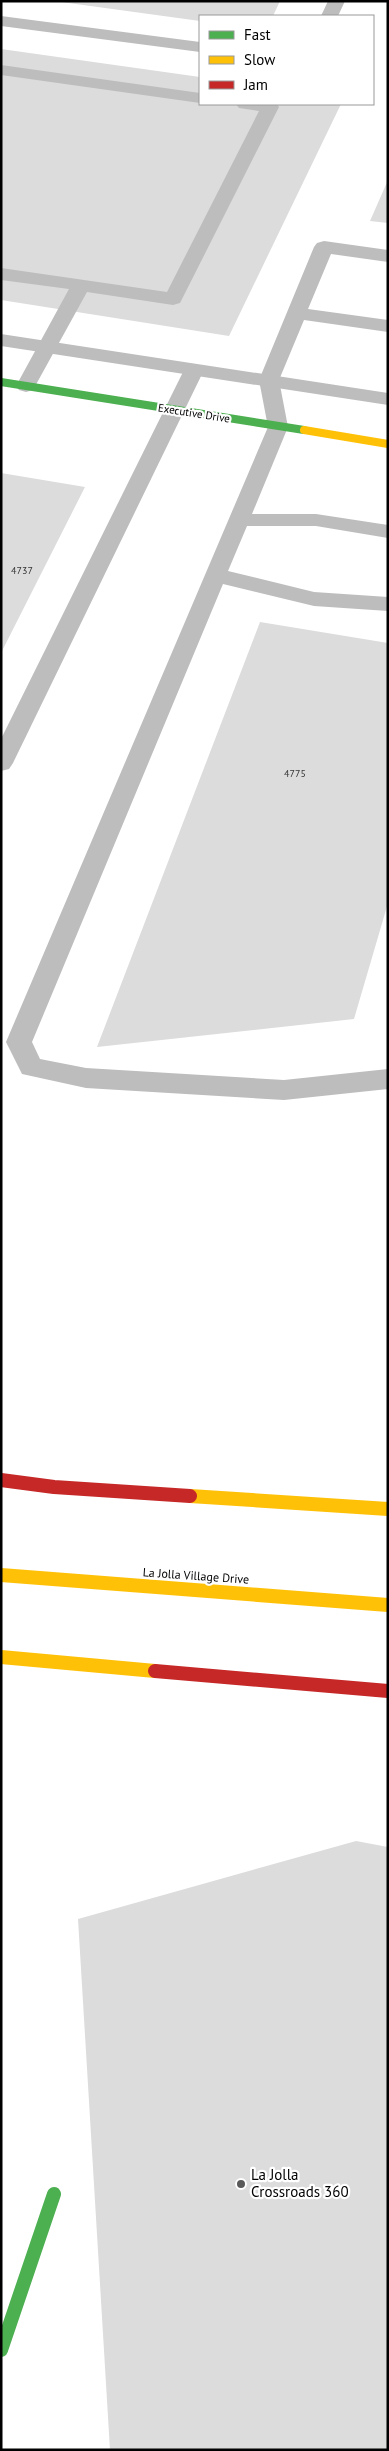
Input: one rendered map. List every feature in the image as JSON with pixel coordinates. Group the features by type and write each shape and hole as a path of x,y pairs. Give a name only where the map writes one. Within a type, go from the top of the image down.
{"main road":[{"name":"Executive Drive","path":"1,382 388,444"},
{"path":"1,1480 54,1487 388,1509"},
{"name":"La Jolla Village Drive","path":"1,1575 388,1605"},
{"path":"1,1657 388,1691"},
{"path":"1,2350 54,2194"}],"street":[{"path":"330,15 337,1"},
{"path":"1,21 199,47"},
{"path":"1,70 199,98"},
{"path":"1,274 173,299 270,107 253,105"},
{"path":"388,256 324,247 269,380 278,427 19,1042 31,1067 86,1078 284,1090 388,1079"},
{"path":"26,386 82,285"},
{"path":"298,313 388,326"},
{"path":"1,340 388,399"},
{"path":"1,763 194,370"},
{"path":"239,520 316,520 388,532"},
{"path":"216,575 314,599 388,604"}],"building":[{"path":"54,1 280,1 273,15 199,15 199,21"},
{"path":"1,49 199,77 199,105 341,105 229,336 1,300"},
{"path":"388,180 388,223 370,221"},
{"path":"1,473 85,487 1,653"},
{"path":"260,622 388,643 388,903 354,1019 97,1047"},
{"name":"La Jolla Crossroads 360","path":"356,1841 388,1847 388,2450 110,2450 78,1919"}],"traffic: fast":[{"path":"1,382 304,430"},
{"path":"1,2350 54,2194"}],"traffic: slow":[{"path":"304,430 388,444"},
{"path":"190,1496 388,1509"},
{"path":"1,1575 388,1605"},
{"path":"1,1657 155,1671"}],"traffic: jam":[{"path":"1,1480 54,1487 190,1496"},
{"path":"155,1671 388,1691"}],"place":[{"name":"La Jolla Crossroads 360","path":"241,2184"}]}
